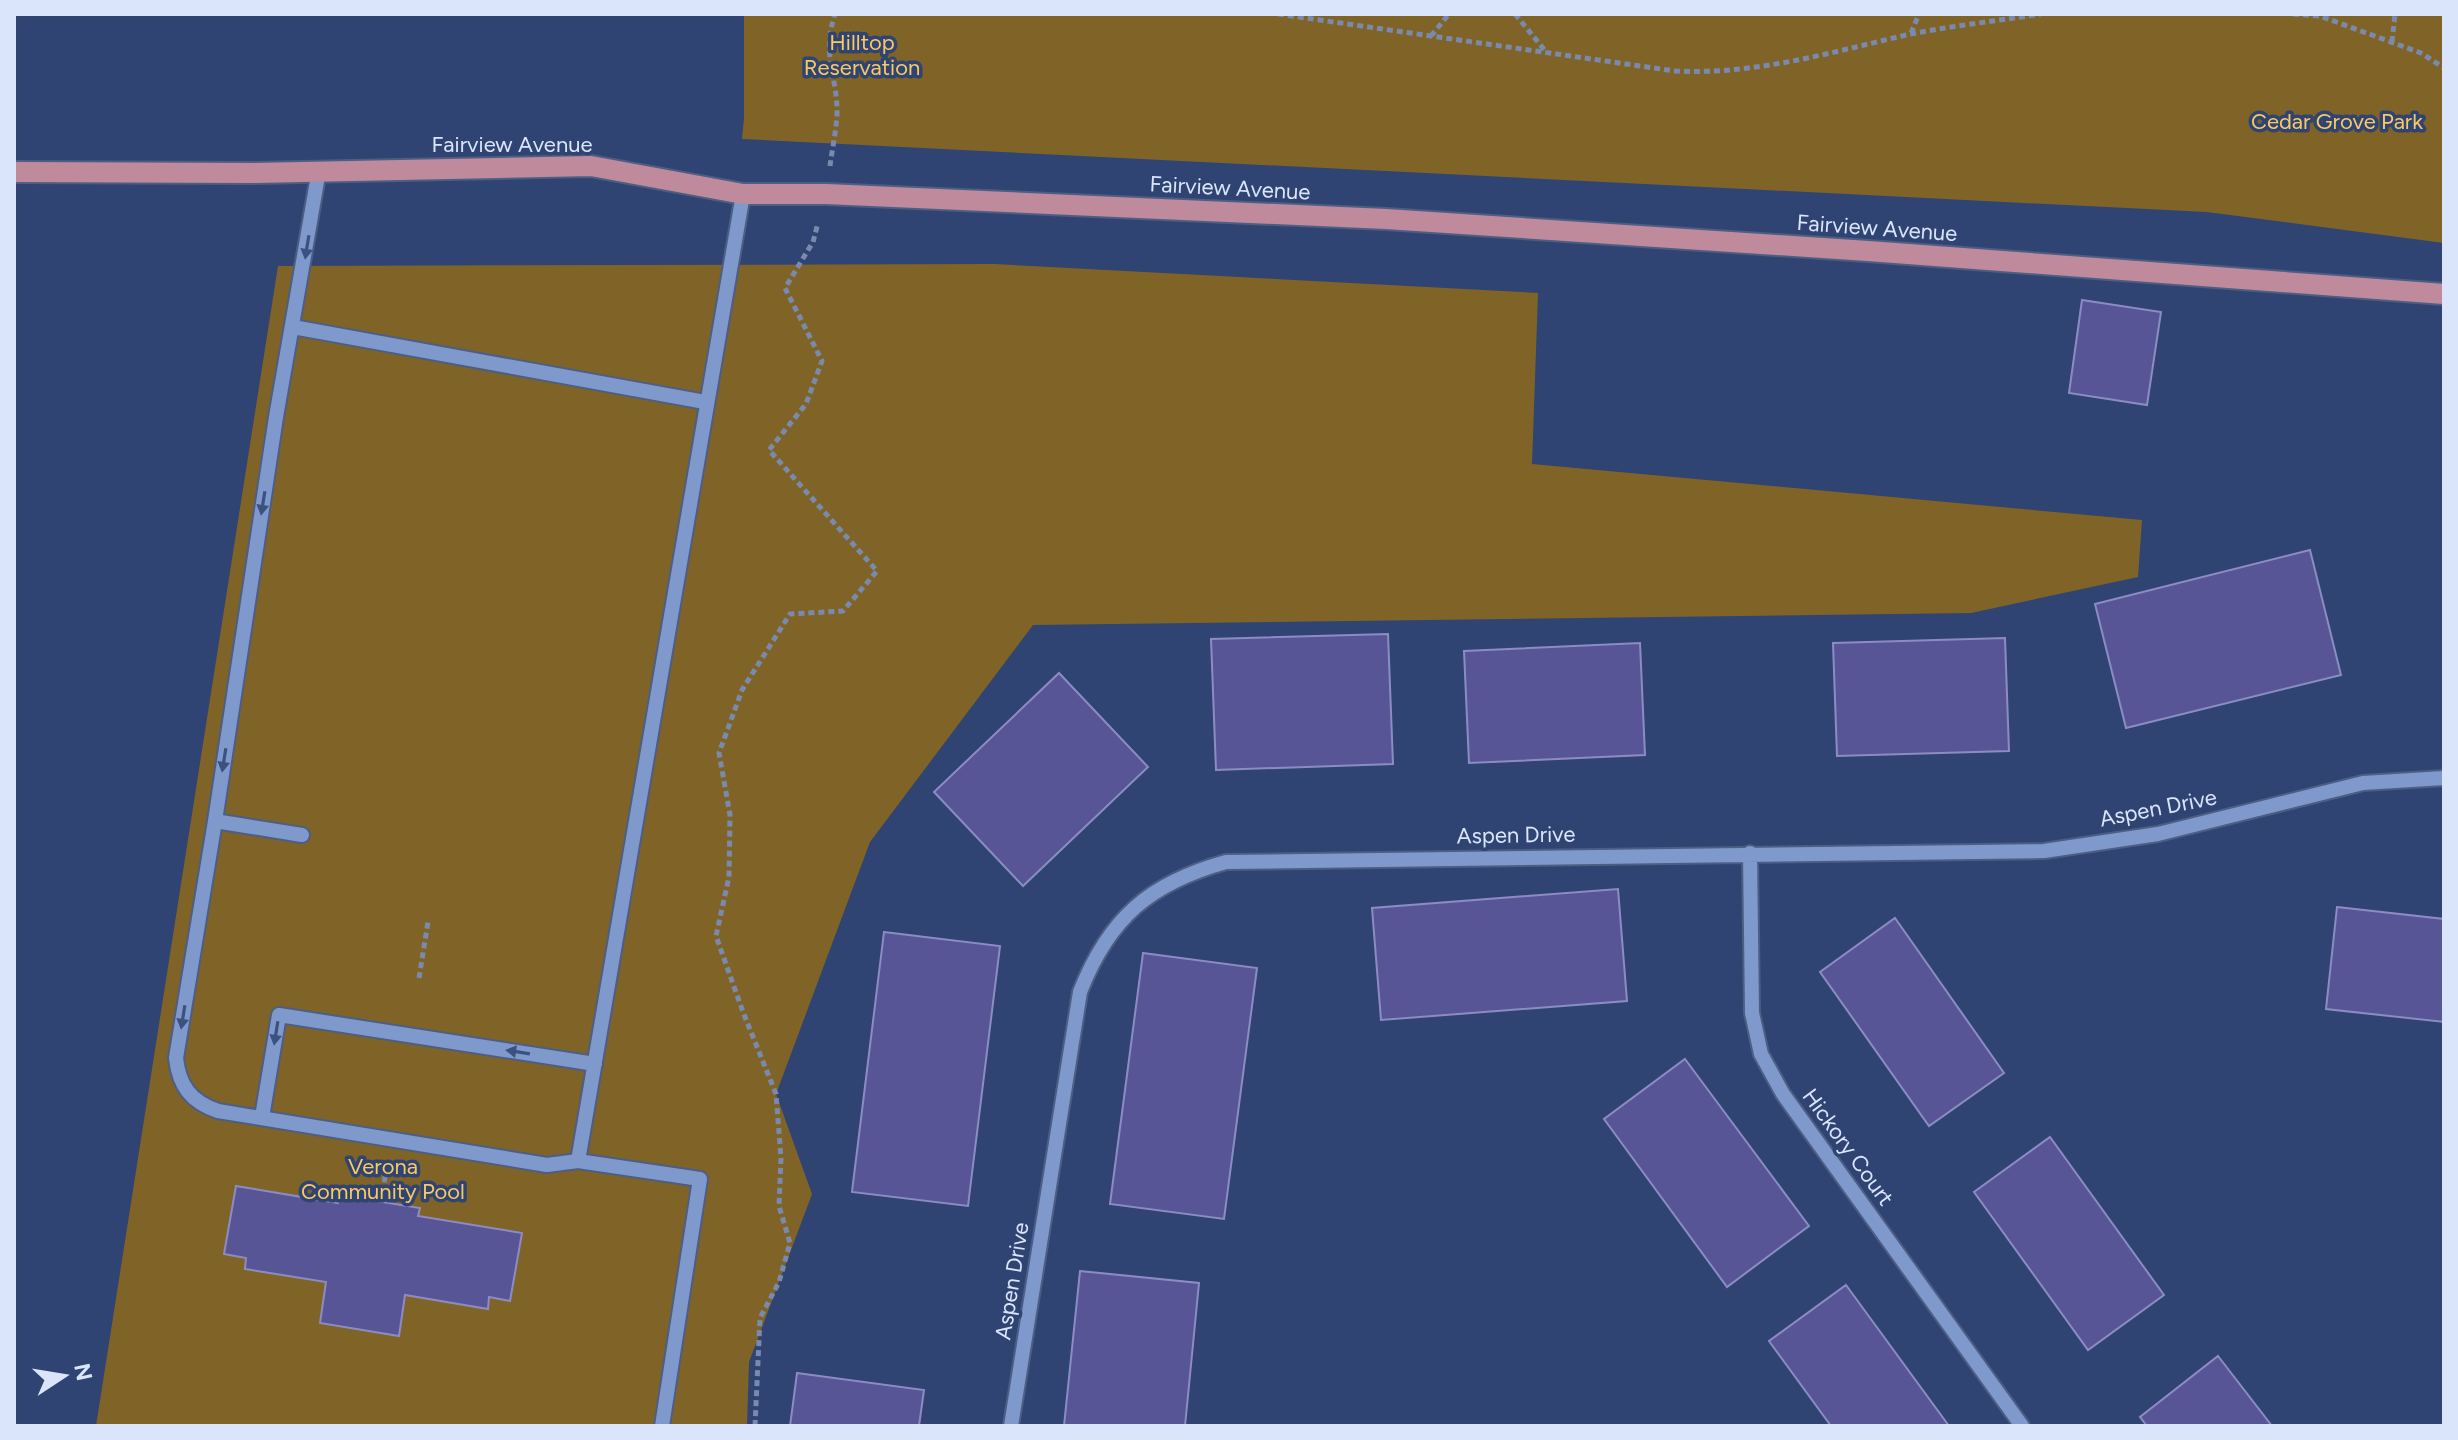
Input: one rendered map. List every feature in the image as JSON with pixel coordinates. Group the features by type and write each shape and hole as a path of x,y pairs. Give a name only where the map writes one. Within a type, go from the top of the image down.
{"main road":[{"name":"Fairview Avenue","path":"14,172 251,173 591,166 743,194 826,194 1386,219 1837,248 2444,294"}],"street":[{"path":"319,170 276,417 176,1058 178,1075 186,1091 206,1107 218,1111 547,1165 578,1161 700,1179 662,1426"},
{"path":"578,1161 705,402 743,194"},
{"path":"293,327 705,402"},
{"name":"Aspen Drive","path":"1011,1426 1080,992 1105,941 1122,920 1143,900 1182,876 1226,862 2044,851 2158,834 2363,783 2444,778"},
{"path":"215,821 302,835"},
{"name":"Hickory Court","path":"1750,853 1752,1013 1761,1054 1783,1094 2022,1426"},
{"path":"262,1117 279,1015 595,1064"}],"path":[{"path":"755,1426 760,1318 779,1282 790,1243 779,1206 781,1158 776,1094 716,936 729,877 730,831 719,753 742,690 790,614 843,611 877,571 769,450 806,404 822,361 785,288 813,242 826,194 837,114 828,54 835,14"},
{"path":"1278,14 1675,71 1729,72 1763,68 1911,34 2041,14"},
{"path":"1430,36 1449,14"},
{"path":"1515,14 1547,53"},
{"path":"1911,34 1919,14"},
{"path":"2293,14 2323,15 2421,53 2444,68"},
{"path":"2392,42 2395,14"},
{"path":"419,978 428,922"},
{"path":"381,1202 386,1171"}],"green space":[{"name":"Cedar Grove Park","path":"744,14 2444,14 2444,243 2207,212 742,139"},
{"name":"Verona Community Pool","path":"994,264 1538,293 1532,464 2142,520 2138,577 1971,613 1033,625 870,842 776,1094 812,1194 749,1362 747,1426 96,1426 278,266"}],"building":[{"path":"2082,300 2161,312 2147,405 2069,393"},
{"path":"2310,550 2341,675 2126,728 2095,604"},
{"path":"1388,634 1393,764 1216,770 1211,639"},
{"path":"2005,638 2009,751 1837,756 1833,643"},
{"path":"1640,643 1645,755 1469,763 1464,651"},
{"path":"1059,673 1148,767 1023,886 934,792"},
{"path":"1618,889 1627,1001 1381,1020 1372,908"},
{"path":"2337,907 2444,919 2444,1022 2326,1009"},
{"path":"1895,918 2004,1073 1929,1126 1820,972"},
{"path":"884,932 1000,946 968,1206 852,1192"},
{"path":"1143,953 1257,968 1224,1219 1110,1204"},
{"path":"1685,1059 1809,1226 1727,1287 1604,1119"},
{"path":"2050,1137 2164,1295 2088,1350 1974,1192"},
{"path":"236,1186 338,1203 339,1195 420,1208 418,1216 522,1233 510,1301 489,1297 488,1309 405,1295 399,1336 320,1323 326,1282 245,1269 246,1258 224,1254"},
{"path":"1080,1271 1199,1283 1185,1426 1064,1426"},
{"path":"1846,1285 1949,1426 1831,1426 1769,1341"},
{"path":"2218,1356 2272,1426 2147,1426 2140,1417"},
{"path":"797,1373 924,1390 919,1426 790,1426"}],"park label":[{"name":"Hilltop Reservation","path":"862,54"}]}
